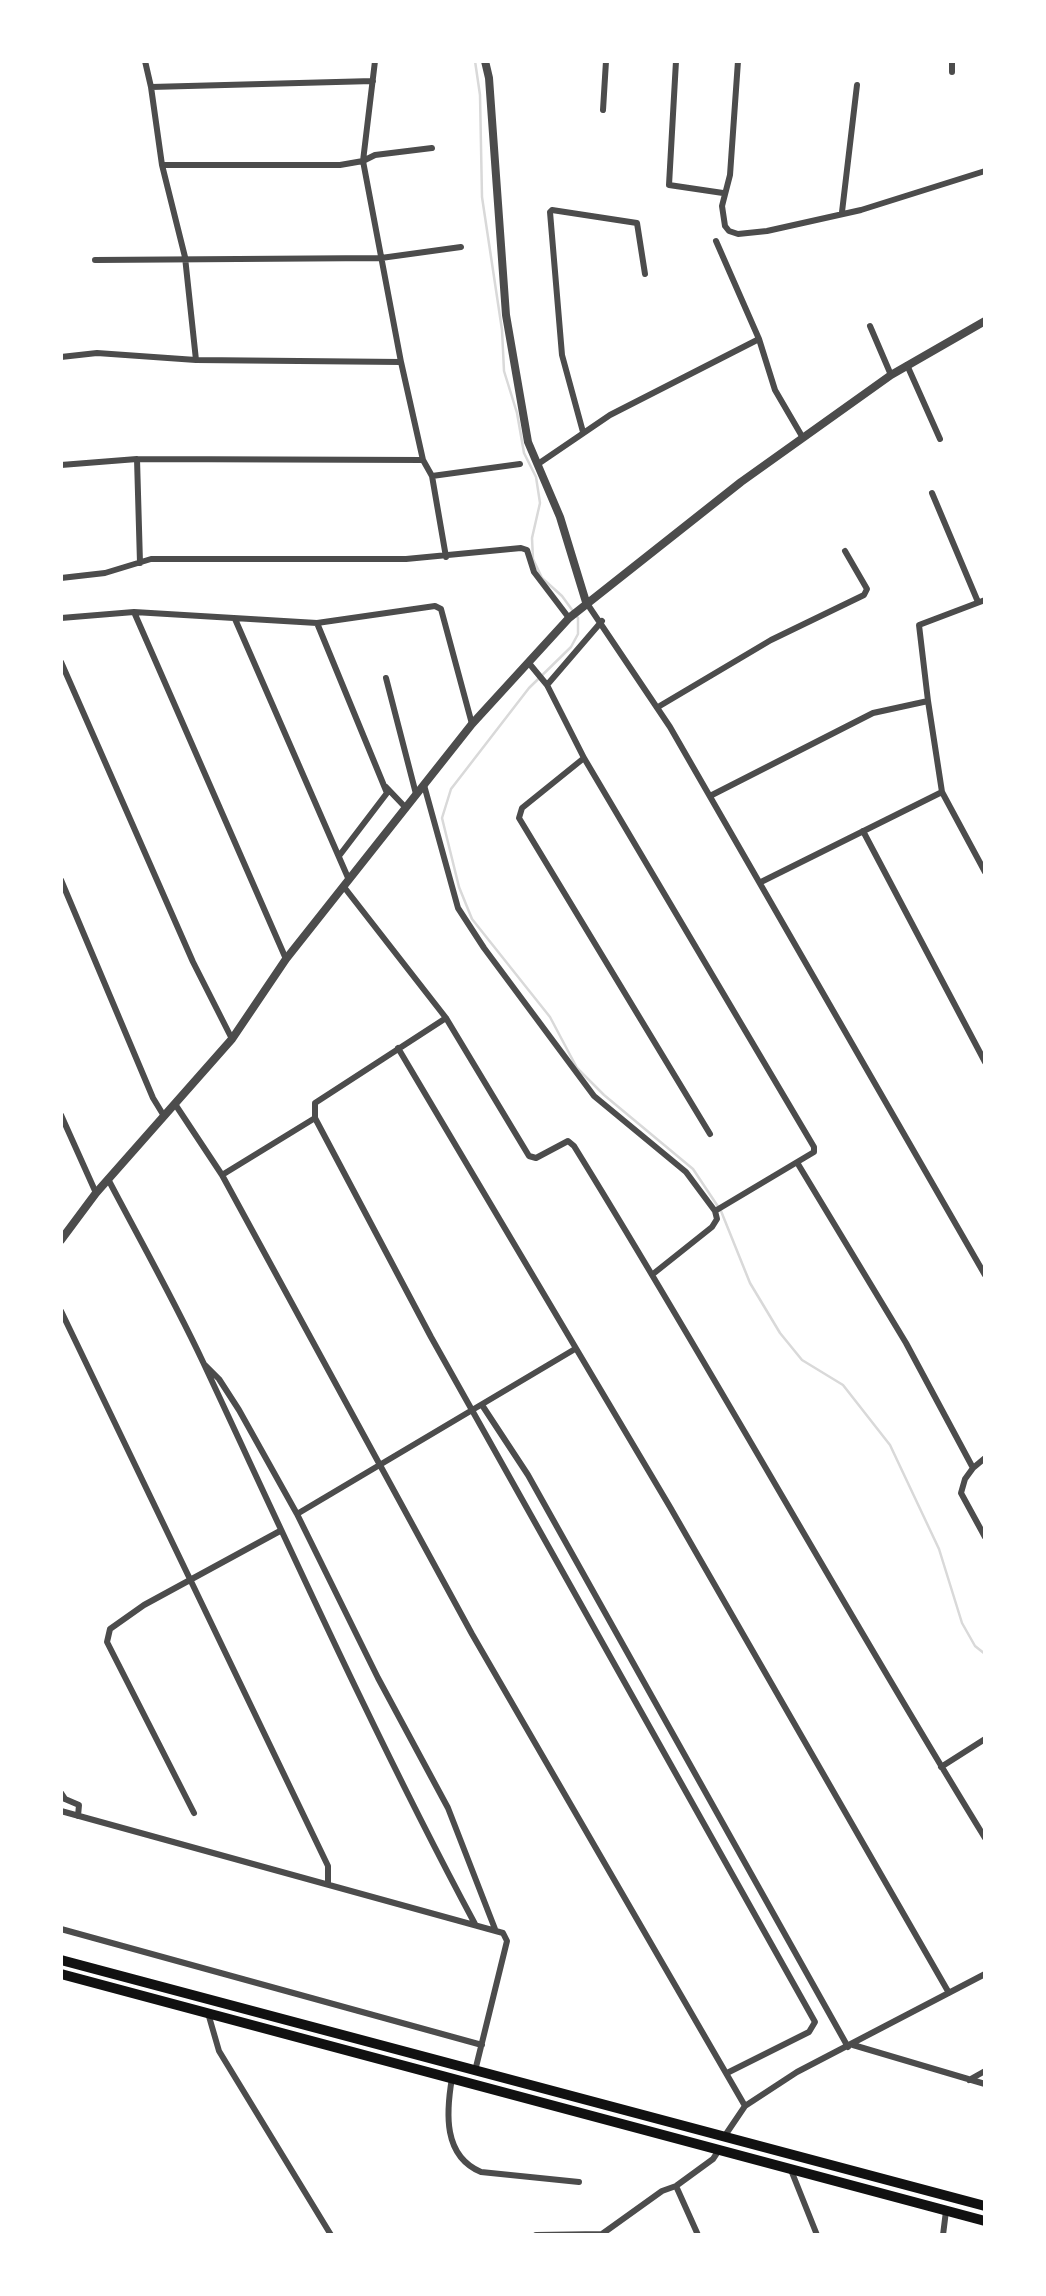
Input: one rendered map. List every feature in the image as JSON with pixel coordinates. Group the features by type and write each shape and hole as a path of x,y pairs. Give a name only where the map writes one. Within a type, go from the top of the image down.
{"highway":[{"path":"61,1960 985,2206"},
{"path":"61,1974 985,2221"}],"street":[{"path":"145,61 162,165 185,257 196,360"},
{"path":"375,61 363,161 401,362 423,460 432,476 446,557"},
{"path":"485,61 489,78 506,315 528,442 560,517 586,603 601,621 658,708 761,882 985,1275"},
{"path":"603,110 606,61"},
{"path":"676,61 669,185 723,193"},
{"path":"738,61 730,175 723,193 725,226 738,234 767,231 842,212 862,210 985,172"},
{"path":"952,61 952,72"},
{"path":"151,87 373,81"},
{"path":"842,212 847,149 857,85"},
{"path":"162,165 340,165 363,161 375,155 432,148"},
{"path":"583,432 562,355 550,212 552,210 637,223 645,274"},
{"path":"716,241 759,339 775,390 803,438"},
{"path":"95,260 185,257 380,258 461,247"},
{"path":"61,1240 96,1193 232,1039 286,959 472,724 569,618 803,438 891,375 985,321"},
{"path":"870,326 891,375"},
{"path":"538,464 583,432 759,339"},
{"path":"61,357 97,353 196,360 401,362"},
{"path":"907,365 940,439"},
{"path":"61,465 136,459 423,460"},
{"path":"136,459 140,563"},
{"path":"432,476 520,464"},
{"path":"932,493 981,601 919,625 942,792 985,872"},
{"path":"61,578 105,573 168,558 446,557 511,549 527,551 534,572 569,618"},
{"path":"658,708 771,640 864,596 867,589 845,551"},
{"path":"61,618 134,612 317,623 435,606 441,609 472,724"},
{"path":"134,612 286,959"},
{"path":"235,619 339,856 346,883 446,1018 529,1156 536,1158 563,1143 571,1142 653,1274 985,1838"},
{"path":"547,685 601,621"},
{"path":"317,623 386,787 406,808"},
{"path":"61,662 193,962 232,1039"},
{"path":"528,662 547,685 584,758 813,1143 814,1152 798,1164 715,1210"},
{"path":"386,678 416,794"},
{"path":"710,796 873,713 928,701"},
{"path":"584,758 522,808 519,818 709,1134"},
{"path":"424,785 458,908 484,948 594,1096 686,1172 715,1210 716,1219 712,1227 653,1274"},
{"path":"339,856 384,800 386,787"},
{"path":"761,882 942,792"},
{"path":"863,831 985,1062"},
{"path":"61,880 153,1098 164,1116"},
{"path":"446,1018 315,1103 315,1118 473,1410 815,2022 814,2028 727,2073"},
{"path":"398,1048 670,1507 949,1993"},
{"path":"175,1104 222,1175 472,1634 745,2106"},
{"path":"61,1115 96,1193"},
{"path":"222,1175 315,1118"},
{"path":"798,1164 906,1343 973,1468"},
{"path":"108,1179 204,1363 280,1531 433,1845 475,1924"},
{"path":"61,1311 328,1866 328,1884"},
{"path":"297,1514 382,1466 575,1349"},
{"path":"204,1363 219,1379 239,1410 297,1514 378,1678 448,1808 495,1929"},
{"path":"482,1405 534,1487 850,2046 985,2084"},
{"path":"985,1458 965,1479 961,1493 985,1537"},
{"path":"194,1813 107,1642 110,1629 189,1578 280,1531"},
{"path":"941,1767 985,1739"},
{"path":"61,1793 65,1799 79,1805 78,1816"},
{"path":"61,1811 503,1933 507,1941 475,2071"},
{"path":"61,1929 482,2045"},
{"path":"772,1943 786,1937"},
{"path":"724,2137 745,2106 797,2072 985,1974"},
{"path":"208,2013 219,2051 331,2235"},
{"path":"969,2080 985,2071"},
{"path":"452,2078 447,2125 463,2161 471,2168 481,2172 579,2182"},
{"path":"536,2235 602,2234 663,2191 676,2186 713,2159 719,2150"},
{"path":"791,2170 817,2235"},
{"path":"676,2186 698,2235"},
{"path":"943,2235 946,2211"}],"waterway":[{"path":"475,61 480,95 482,197 502,330 504,371 517,413 524,453 536,477 540,503 532,538 533,559 542,578 562,596 578,618 578,634 571,647 529,688 451,789 442,818 459,887 472,919 550,1017 577,1068 604,1095 693,1169 721,1211 750,1283 780,1333 802,1360 843,1385 890,1445 939,1549 962,1623 975,1646 985,1654"}]}
